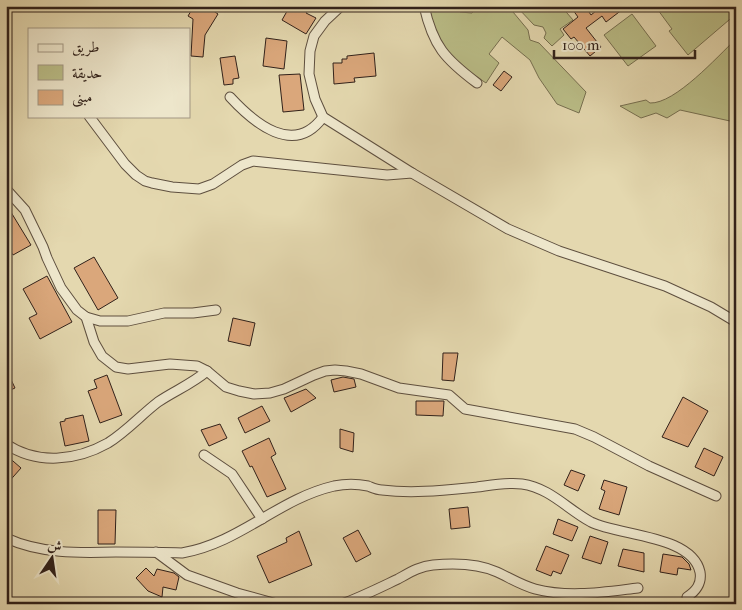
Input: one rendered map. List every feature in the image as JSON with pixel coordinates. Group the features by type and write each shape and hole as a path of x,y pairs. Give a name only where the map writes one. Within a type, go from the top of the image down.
{"street":[{"path":"341,6 325,21 314,36 310,51 310,74 315,100 323,117 412,173 508,229 559,251 664,286 711,307 736,322"},
{"path":"424,6 440,51 447,60 477,82"},
{"path":"230,97 254,121 265,128 284,134 292,135 309,131 323,117"},
{"path":"90,118 125,164 136,175 145,180 172,187 199,188 212,184 242,165 254,161 387,175 412,173"},
{"path":"6,189 25,210 67,299 86,317 100,321 128,320 164,313 193,313 216,310"},
{"path":"86,317 94,342 102,356 116,367 128,369 170,364 197,366 226,387 254,394 270,393 284,389 324,371 346,370 399,388 449,395 465,409 574,429 716,496"},
{"path":"6,444 36,457 59,458 83,454 108,443 174,391 198,379 207,372"},
{"path":"204,455 232,474 262,519"},
{"path":"6,538 21,545 73,553 182,553 200,550 235,535 299,498 334,486 366,486 380,490 420,491 510,483 524,484 540,488 592,522 610,529 645,535 660,540 692,557 698,566 701,577 695,592 687,597"},
{"path":"156,552 187,575 237,593 277,604"},
{"path":"342,604 360,598 415,569 430,565 475,565 496,571 525,585 553,593 586,594 638,588"}],"green space":[{"path":"428,6 463,6 460,12 472,13 478,6 508,6 528,30 530,40 539,43 586,92 579,113 557,104 539,78 530,60 502,37 489,54 499,63 486,83 453,61 440,46"},
{"path":"518,6 561,6 573,20 560,29 564,35 552,46 544,38 546,33 543,27 534,25"},
{"path":"655,6 736,6 736,14 688,55 669,31 672,29"},
{"path":"632,14 656,46 628,66 604,35"},
{"path":"736,39 736,118 730,121 680,110 667,118 656,113 641,118 620,106 646,100 650,103 671,96 695,78"}],"building":[{"path":"194,6 206,6 218,14 205,35 203,57 191,56 193,19 188,16"},
{"path":"290,6 310,6 306,13 316,18 306,34 282,20"},
{"path":"570,6 585,6 591,15 602,6 627,6 606,22 602,16 586,28 601,47 590,56 574,37 571,39 563,29 578,17"},
{"path":"266,38 287,41 284,69 263,66"},
{"path":"374,53 376,76 354,78 355,82 334,84 333,63 342,63 342,59 347,59 347,56"},
{"path":"235,56 239,78 233,79 233,84 224,85 220,58"},
{"path":"504,71 512,77 501,91 493,85"},
{"path":"300,74 304,110 283,112 279,75"},
{"path":"6,204 31,245 13,255 6,244"},
{"path":"94,257 118,298 98,310 74,268"},
{"path":"47,276 72,322 40,339 29,318 37,314 23,289"},
{"path":"233,318 255,323 250,346 228,341"},
{"path":"443,353 458,353 454,381 442,380"},
{"path":"6,369 15,388 6,392"},
{"path":"107,375 122,415 100,423 88,391 97,388 94,380"},
{"path":"343,377 354,379 356,387 334,392 331,380"},
{"path":"306,389 316,398 291,412 284,398"},
{"path":"683,397 708,411 688,447 662,437"},
{"path":"416,401 444,401 443,416 416,415"},
{"path":"262,406 270,421 245,433 238,418"},
{"path":"83,415 89,441 65,446 60,422"},
{"path":"220,424 227,438 209,446 201,430"},
{"path":"340,429 354,433 353,452 340,448"},
{"path":"269,438 276,454 271,457 286,489 267,497 252,466 250,467 242,451"},
{"path":"704,448 723,457 714,476 695,467"},
{"path":"6,455 21,468 6,485"},
{"path":"571,470 585,475 578,491 564,485"},
{"path":"604,480 627,487 619,515 599,509 605,491 601,489"},
{"path":"468,507 470,527 451,529 449,509"},
{"path":"98,510 116,510 115,544 98,544"},
{"path":"558,519 578,527 572,541 553,534"},
{"path":"358,530 371,554 356,562 343,538"},
{"path":"299,531 312,565 269,583 257,556 287,542 286,538"},
{"path":"590,536 608,542 601,564 582,558"},
{"path":"546,546 569,555 561,574 553,571 551,576 536,570"},
{"path":"623,549 644,553 644,572 618,566"},
{"path":"663,554 682,557 689,564 691,570 678,568 677,575 660,572"},
{"path":"146,568 154,576 157,569 174,573 179,577 176,590 163,587 162,597 148,591 136,578"}]}
